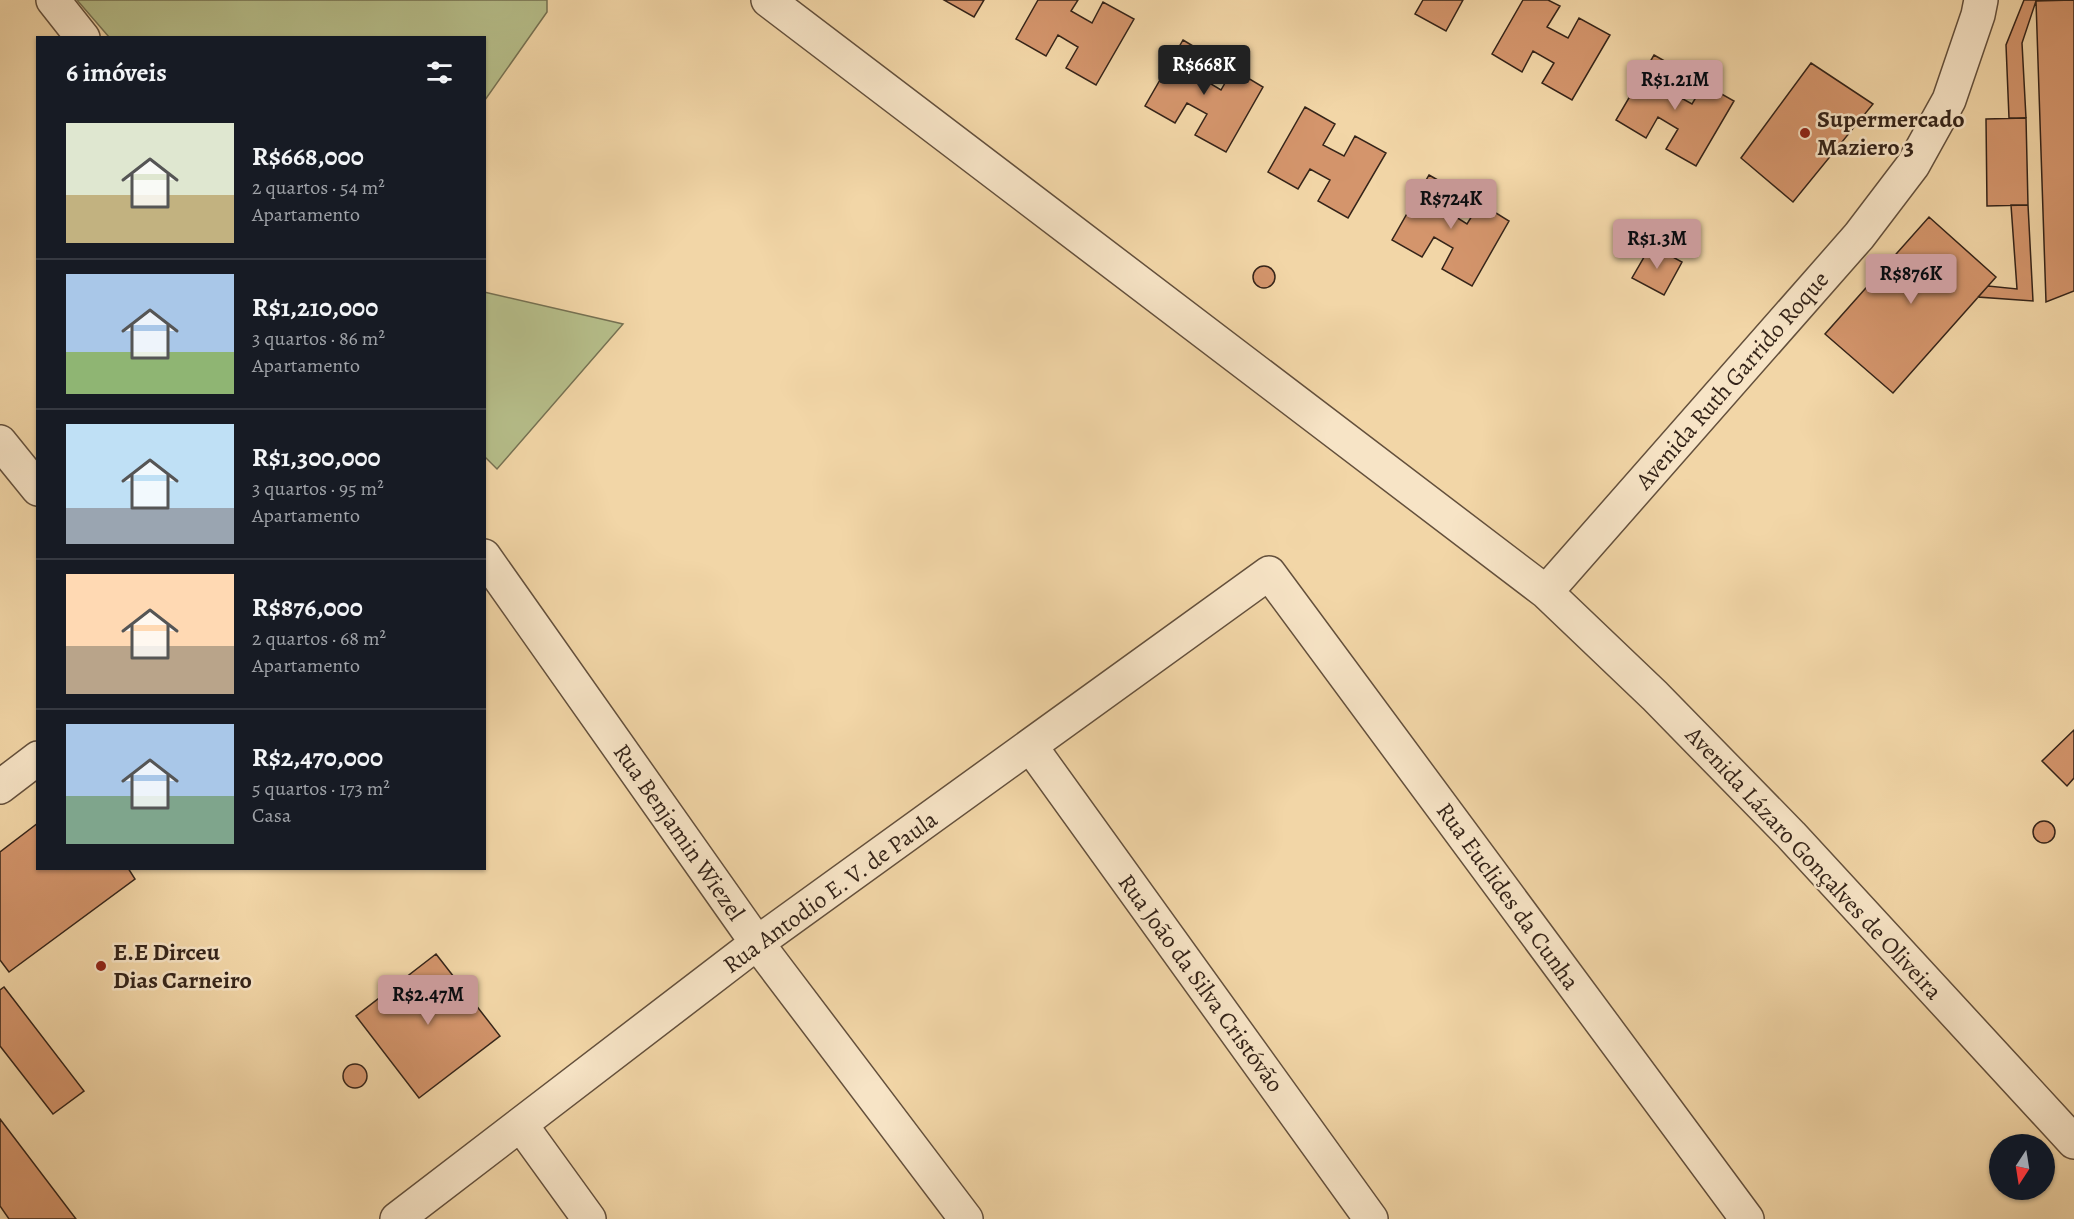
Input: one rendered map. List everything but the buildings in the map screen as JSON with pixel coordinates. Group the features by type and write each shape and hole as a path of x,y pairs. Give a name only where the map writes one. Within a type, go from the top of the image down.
{"street":[{"path":"53,0 81,36"},
{"name":"Avenida Lázaro Gonçalves de Oliveira","path":"768,0 1546,592 1655,696 1791,835 2074,1142"},
{"name":"Avenida Ruth Garrido Roque","path":"1546,592 1859,236 1913,165 1949,100 1982,0"},
{"path":"0,442 36,487"},
{"name":"Rua Benjamin Wiezel","path":"486,559 757,943 966,1219"},
{"name":"Rua Antodio E. V. de Paula","path":"397,1219 757,943 1269,573"},
{"name":"Rua Euclides da Cunha","path":"1269,573 1747,1219"},
{"name":"Rua João da Silva Cristóvão","path":"1030,747 1371,1219"},
{"path":"0,787 36,760"},
{"path":"521,1125 589,1219"}],"green space":[{"path":"77,0 547,0 547,12 486,99 486,36 108,36"},
{"path":"486,292 623,324 497,469 486,458"}],"place":[{"name":"Supermercado Maziero 3","path":"1805,133"},
{"name":"E.E Dirceu Dias Carneiro","path":"101,966"}]}
